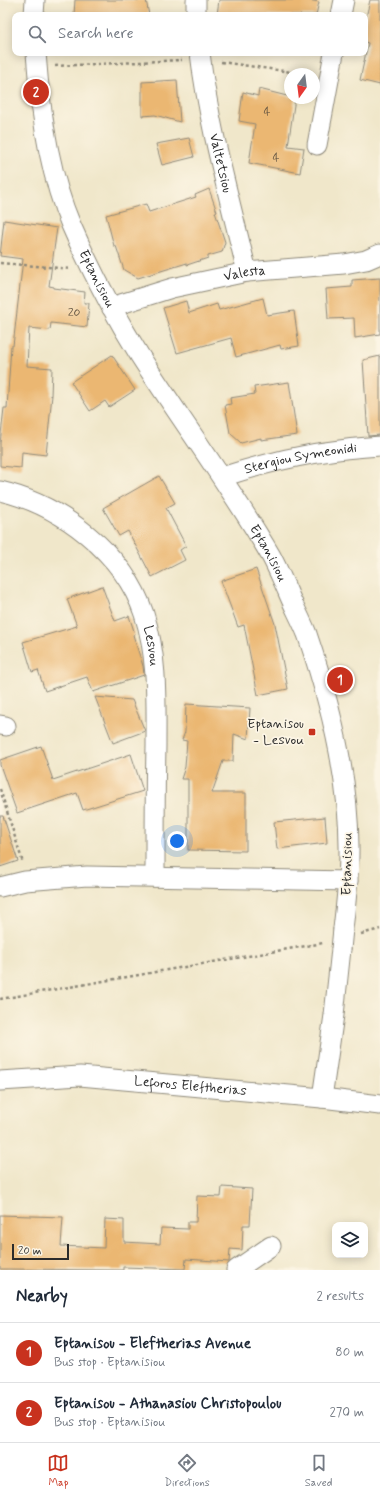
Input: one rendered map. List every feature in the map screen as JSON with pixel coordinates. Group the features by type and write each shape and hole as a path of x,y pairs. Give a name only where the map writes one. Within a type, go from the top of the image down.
{"street":[{"path":"34,12 35,0"},
{"path":"196,0 196,12"},
{"path":"342,12 344,0"},
{"name":"Valtetsiou","path":"200,56 202,78 213,130 247,272"},
{"path":"316,145 333,56"},
{"name":"Eptanisiou","path":"37,60 47,138 55,174 71,224 111,307 141,357 222,477 272,557 308,638 323,687 342,776 350,852 343,929 335,946 334,1015 322,1098"},
{"name":"Valesta","path":"111,307 172,288 247,272 344,264 366,260 380,254"},
{"name":"Stergiou Symeonidi","path":"222,477 257,465 301,455 357,447 380,446"},
{"name":"Lesvou","path":"0,491 17,495 46,508 75,525 96,542 117,566 130,585 144,613 151,637 155,681 155,877"},
{"path":"0,887 28,880 87,876 348,881"},
{"name":"Leforos Eleftherias","path":"0,1081 80,1076 322,1098 380,1105"},
{"path":"236,1270 271,1246"}],"path":[{"path":"37,60 200,56 284,70"},
{"path":"0,263 94,271"},
{"path":"0,789 28,880"},
{"path":"365,934 380,929"},
{"path":"0,998 335,946"}],"building":[{"path":"75,0 146,0 148,12 74,12"},
{"path":"219,0 308,0 319,2 317,12 217,12"},
{"path":"370,0 380,0 380,85 360,80 365,56 368,56 367,12"},
{"path":"177,80 180,122 155,115 142,116 142,82"},
{"path":"259,89 284,95 284,104 294,104 288,146 304,148 300,173 249,163 255,124 239,121 243,92 258,96"},
{"path":"189,138 194,157 162,165 156,144"},
{"path":"209,189 225,242 222,252 187,265 187,263 138,278 124,270 116,246 114,246 106,215 146,204 149,212 196,197 195,195"},
{"path":"4,220 57,228 49,286 85,292 84,303 89,303 87,327 51,323 50,330 29,328 27,366 52,368 51,396 52,395 46,455 22,452 21,468 0,466 0,443 4,408 7,408 11,346 13,346 23,259 0,256"},
{"path":"380,278 380,334 355,338 354,318 328,319 326,289 352,287 352,280"},
{"path":"263,298 267,315 294,311 299,346 281,349 280,345 236,357 231,338 177,353 163,308 186,301 189,313 217,304 219,310"},
{"path":"112,355 135,390 109,407 105,401 90,411 71,382"},
{"path":"380,356 380,435 368,436 363,360"},
{"path":"289,382 297,435 261,440 261,438 241,443 230,433 225,405 231,404 230,398 255,394 254,387"},
{"path":"159,476 175,503 166,508 186,546 180,550 185,560 152,577 128,531 119,536 103,508"},
{"path":"256,569 275,624 288,689 258,695 244,625 238,627 221,581"},
{"path":"102,586 115,621 129,616 135,634 133,635 143,666 144,675 93,692 87,677 45,691 38,670 32,672 23,642 77,626 67,599"},
{"path":"95,697 132,700 145,731 113,743"},
{"path":"186,704 250,708 248,739 234,734 233,761 223,761 212,793 246,793 246,851 188,850 188,779 181,779 185,767 187,741 182,740 185,732"},
{"path":"41,746 53,780 131,754 143,791 83,810 77,793 17,813 0,765 0,760"},
{"path":"0,816 3,816 18,861 0,867"},
{"path":"325,817 327,843 277,849 274,822"},
{"path":"222,1187 252,1189 250,1225 243,1225 242,1250 230,1249 229,1262 186,1259 185,1269 123,1267 123,1270 0,1269 0,1215 63,1217 61,1246 104,1248 105,1219 124,1220 124,1242 160,1244 161,1228 188,1229 188,1222 196,1222 197,1196 221,1197"}],"place":[{"name":"Eptanisou - Athanasiou Christopoulou","path":"36,92"},
{"name":"Eptanisou - Eleftherias Avenue","path":"340,680"},
{"name":"Eptanisou - Lesvou","path":"312,732"}]}
